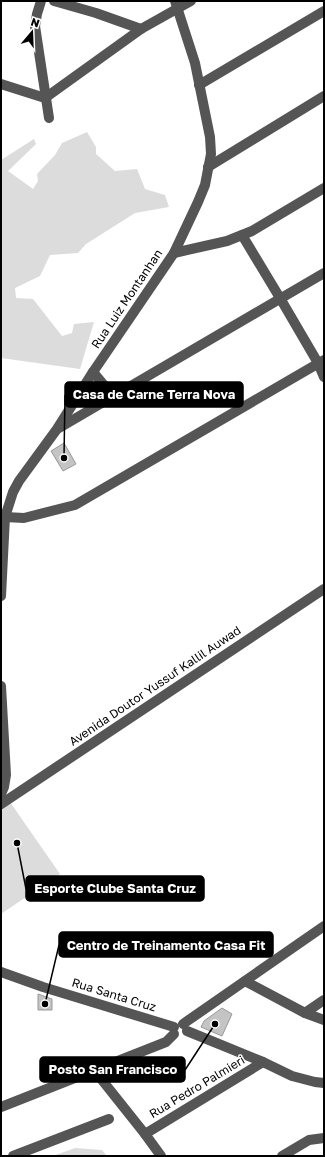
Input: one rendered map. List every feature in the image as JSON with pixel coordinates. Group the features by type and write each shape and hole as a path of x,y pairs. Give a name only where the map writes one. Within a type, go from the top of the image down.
{"street":[{"path":"41,1 35,26 49,118"},
{"path":"54,1 96,13 141,29"},
{"path":"45,98 176,5 191,1"},
{"name":"Rua Luiz Montanhan","path":"1,596 5,517 9,502 19,481 57,429 93,372 174,253 205,185 211,154 210,138 195,63 176,5"},
{"path":"200,85 324,11"},
{"path":"1,84 45,98"},
{"path":"208,167 324,96"},
{"path":"174,253 227,241 252,231 324,188"},
{"path":"242,235 321,362 324,377"},
{"path":"57,429 324,273"},
{"path":"5,517 24,518 75,504 321,362"},
{"path":"93,372 113,396"},
{"name":"Avenida Doutor Yussuf Kallil Auwad","path":"1,804 324,589"},
{"path":"1,686 6,775 1,794"},
{"path":"1,1107 166,1042 179,1029 324,926"},
{"name":"Rua Santa Cruz","path":"1,972 43,987 179,1029 263,1062 292,1076 324,1083"},
{"path":"246,981 305,1013 324,1020"},
{"path":"305,1013 324,1000"},
{"name":"Rua Pedro Palmieri","path":"145,1134 263,1062"},
{"path":"94,1070 161,1156"},
{"path":"13,1156 109,1119"},
{"path":"282,1156 309,1140 324,1138"}],"shaded area":[{"path":"87,132 96,147 96,154 115,171 137,169 145,189 165,195 169,207 135,213 86,244 78,253 50,255 40,276 15,288 16,298 33,299 62,336 72,333 74,324 94,322 80,369 1,358 1,160 34,139 36,144 8,171 33,189 38,181 37,174 55,155 62,143"},
{"path":"10,802 60,874 1,914 1,809"},
{"path":"75,1148 102,1150 107,1156 53,1156"}],"building":[{"path":"64,443 76,464 63,471 51,451"},
{"path":"38,994 52,999 52,1010 38,1010"},
{"path":"222,1008 232,1014 222,1036 201,1027 204,1021"}],"place":[{"name":"Casa de Carne Terra Nova","path":"64,458"},
{"name":"Esporte Clube Santa Cruz","path":"17,843"},
{"name":"Centro de Treinamento Casa Fit","path":"45,1004"},
{"name":"Posto San Francisco","path":"215,1024"}]}
